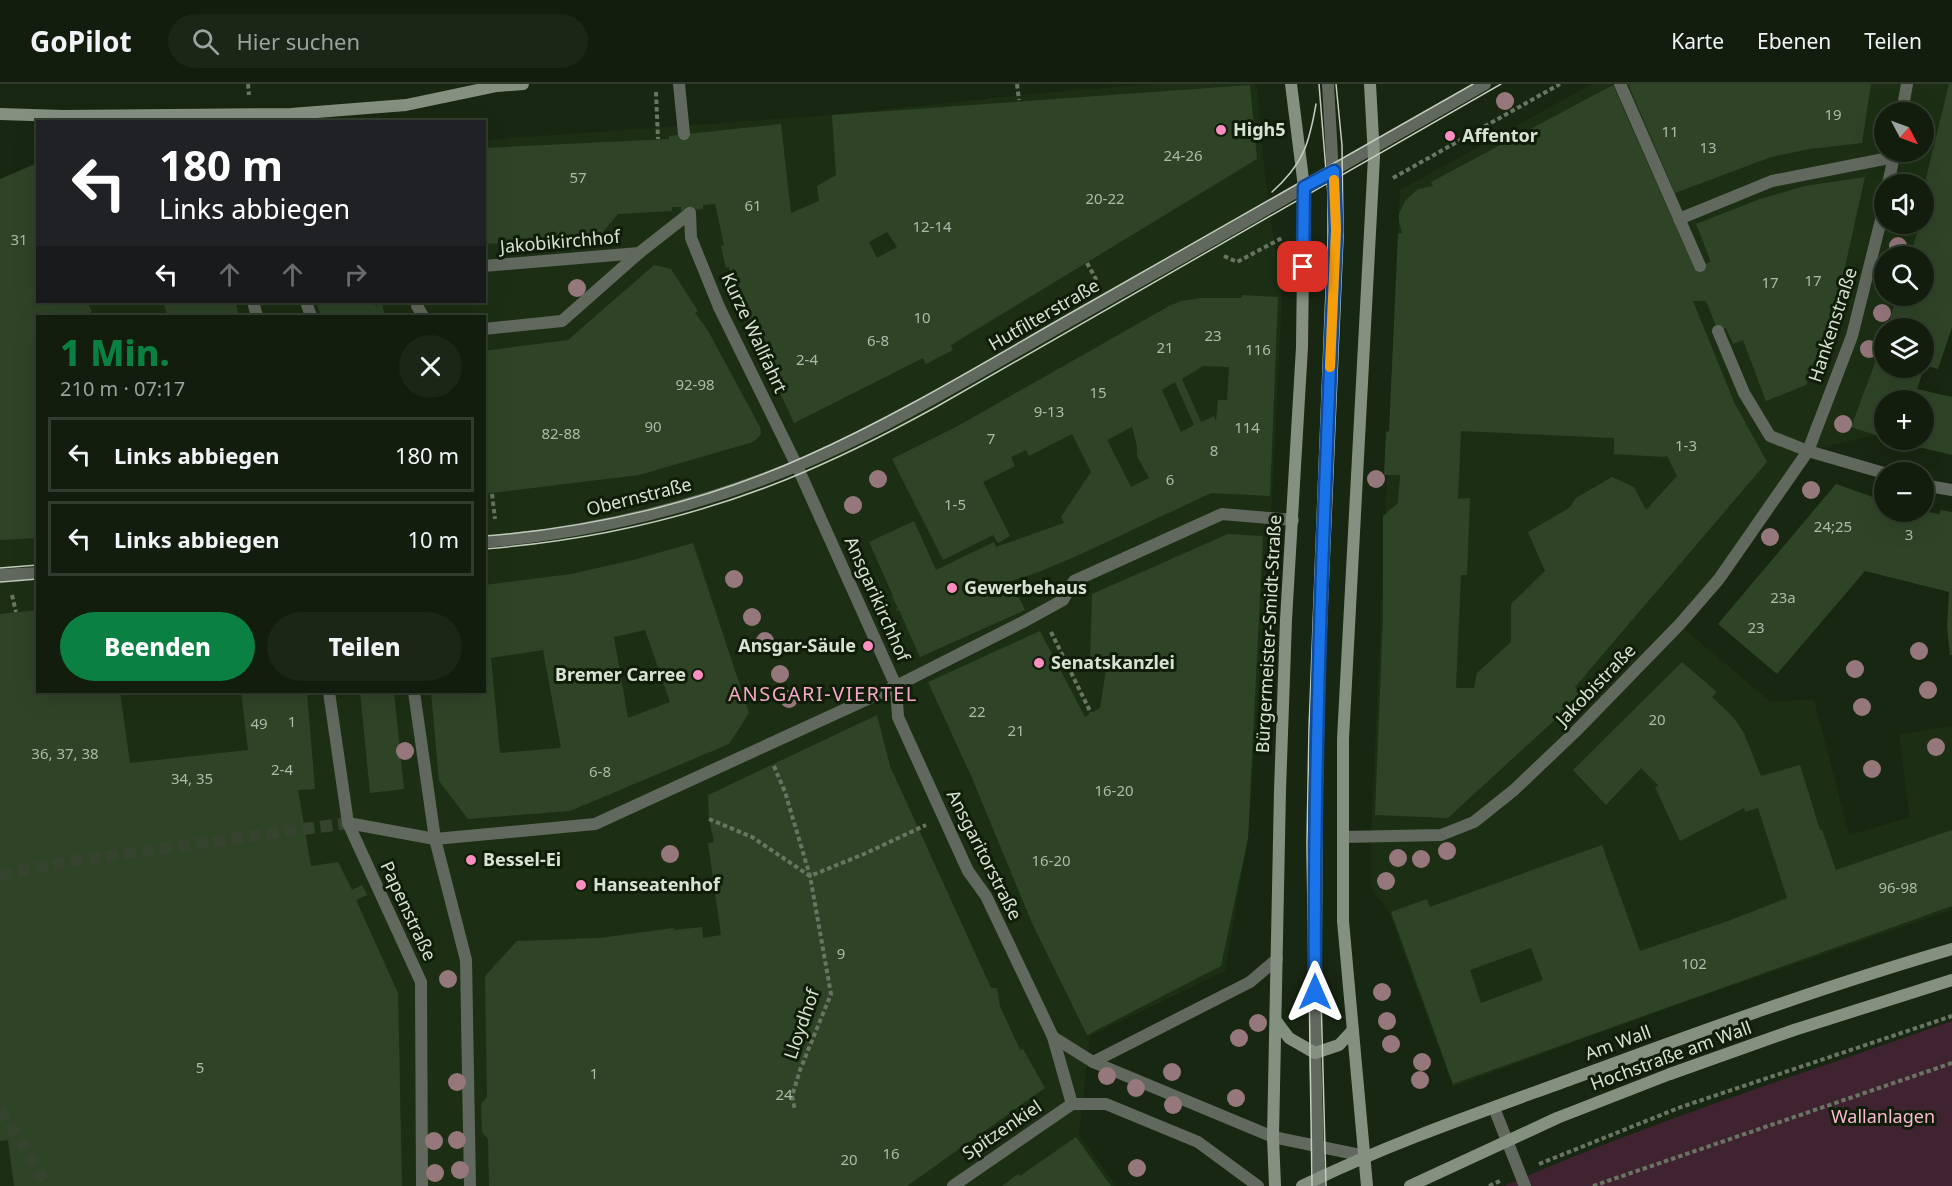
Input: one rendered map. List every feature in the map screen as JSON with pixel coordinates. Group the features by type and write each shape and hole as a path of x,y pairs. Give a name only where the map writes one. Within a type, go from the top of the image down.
{"main road":[{"path":"469,84 497,86"},
{"path":"0,114 251,118 406,105 497,86 523,84"},
{"name":"Bürgermeister-Smidt-Straße","path":"1275,1186 1273,1137 1277,1022 1276,959 1286,631 1302,347 1304,187 1292,84"},
{"path":"1367,1186 1343,921 1343,739 1374,148 1370,84"},
{"name":"Am Wall","path":"1302,1186 1319,1182 1365,1156 1725,1022 1848,980 1952,949"},
{"name":"Hochstraße am Wall","path":"1410,1186 1557,1118 1670,1074 1794,1030 1952,980"},
{"path":"1277,1022 1289,1038 1316,1053 1339,1045 1352,1031"}],"street":[{"path":"679,84 684,134"},
{"path":"1319,1182 1316,1053 1316,752 1320,600 1336,230 1328,84"},
{"name":"Hutfilterstraße","path":"797,466 865,435 931,400 1485,84"},
{"path":"1620,84 1700,266"},
{"path":"1903,102 1906,84"},
{"path":"1679,219 1772,180 1874,158"},
{"name":"Kurze Wallfahrt","path":"690,213 691,238 719,307 797,466"},
{"name":"Jakobikirchhof","path":"486,329 562,321 690,213"},
{"name":"Hankenstraße","path":"1808,451 1852,336 1878,234"},
{"name":"Jakobikirchhof","path":"486,266 639,254"},
{"path":"1718,331 1744,393 1770,435 1808,451 1874,470"},
{"name":"Jakobistraße","path":"1344,837 1441,835 1474,822 1514,790 1575,732 1680,624 1719,579 1808,451"},
{"name":"Obernstraße","path":"486,542 578,531 641,517 741,488 797,466"},
{"name":"Ansgarikirchhof","path":"435,839 595,824 896,686 797,466"},
{"path":"1934,486 1952,490"},
{"path":"896,686 1063,600 1074,581 1222,514 1293,520"},
{"path":"0,575 36,573"},
{"name":"Ansgaritorstraße","path":"896,686 898,717 968,871 986,896 1053,1037 1072,1104"},
{"name":"Papenstraße","path":"329,693 348,823 421,982 422,1186"},
{"name":"Papenstraße","path":"414,693 435,839 466,960 470,1186"},
{"path":"348,823 435,839"},
{"path":"1093,1062 1250,982 1276,959"},
{"path":"1053,1037 1093,1062 1273,1137 1365,1156"},
{"path":"1072,1104 1106,1104 1198,1142 1258,1186"},
{"name":"Spitzenkiel","path":"952,1186 1072,1104"},
{"path":"1494,1108 1525,1186"}],"path":[{"path":"655,84 658,139"},
{"path":"1017,84 1019,100"},
{"path":"1371,189 1560,84"},
{"path":"1041,612 1091,713"},
{"name":"Lloydhof","path":"773,764 785,792 810,876 831,994 794,1088 792,1096 795,1110"},
{"path":"709,819 752,837 810,876 919,828"},
{"path":"1489,1186 1681,1107 1952,1016"},
{"path":"1593,1186 1952,1063"}],"shaded area":[{"path":"1157,84 1254,84 1257,86 1264,167 1282,298 1272,498 1248,839 1225,971 1090,1036 1079,1135 1116,1186 0,1186 0,179 36,162 36,303 486,303 486,140 832,115 1052,92"},
{"path":"1592,84 1952,84 1952,234 1934,292 1934,246 1874,246 1874,306 1930,306 1926,318 1874,318 1874,378 1908,378 1903,390 1874,390 1874,435 1807,451 1717,577 1677,623 1771,702 1814,699 1849,835 1910,817 1899,734 1952,726 1952,910 1662,1010 1453,1087 1388,910 1371,888 1371,835 1400,190"}],"green space":[{"name":"Wallanlagen","path":"1952,1021 1952,1186 1504,1186 1670,1120"}],"building":[{"path":"1628,84 1871,84 1862,143 1810,149 1771,157 1675,193"},
{"path":"1949,84 1952,84 1952,327 1938,369 1934,368 1934,318 1890,318 1894,306 1934,306 1934,246 1913,246 1917,234 1934,234 1934,174 1927,174 1930,162 1934,162 1934,145"},
{"path":"1250,85 1257,159 951,345 953,350 926,364 923,358 794,423 751,331 753,330 734,289 729,267 726,268 721,246 724,245 715,204 703,205 703,209 681,211 681,207 672,207 672,211 618,214 598,238 486,244 486,148 669,139 669,136 781,124 791,213 819,201 817,186 836,175 832,115","holes":["887,232 897,247 877,258 869,242"]},
{"path":"1613,85 1694,268 1711,262 1696,224 1760,199 1805,186 1865,177 1838,298 1806,385 1766,401 1743,340 1733,344 1726,328 1718,331 1706,301 1693,301 1734,402 1767,462 1575,687 1582,695 1448,818 1375,815 1383,617 1383,516 1398,503 1400,475 1384,475 1386,431 1389,432 1398,234 1402,233 1399,214 1405,201 1418,189 1433,186 1431,182","holes":["1461,431 1614,438 1614,454 1667,456 1677,476 1646,510 1634,487 1612,477 1576,498 1569,508 1528,532 1545,571 1511,604 1511,642 1477,673 1474,688 1456,688 1461,575 1467,575 1470,498 1458,499"]},
{"path":"36,164 36,303 88,303 92,312 84,315 36,315 36,538 0,540 0,179"},
{"path":"654,265 671,269 698,311 695,313 707,329 760,427 761,433 753,442 639,475 486,494 486,351 568,340"},
{"path":"1242,295 1278,297 1270,496 1211,493 1079,555 1011,581 1025,610 920,657 899,610 896,609 898,608 892,599 893,596 869,542 914,521 936,570 994,542 996,547 1064,523 1061,517 1091,472 1072,434 1029,456 1026,450 1011,457 1015,466 983,482 1010,536 998,543 993,535 943,560 892,459 956,427 1169,306 1181,301 1201,298 1242,298","holes":["1203,366 1229,367 1227,400 1218,400 1216,421 1214,416 1201,422 1182,379","1175,382 1194,425 1181,432 1162,390","1132,427 1137,456 1149,478 1131,487 1107,440"]},
{"path":"163,303 235,303 239,315 164,315 167,314"},
{"path":"316,303 374,303 375,306 382,304 385,315 321,315"},
{"path":"1874,366 1874,378 1921,378 1917,389 1921,390 1874,390 1874,435 1851,427"},
{"path":"1934,393 1952,397 1952,455 1931,450 1934,450"},
{"path":"1836,484 1874,497 1874,522 1934,522 1934,513 1939,514 1941,510 1952,512 1952,655 1950,655 1947,627 1949,592 1865,571 1777,674 1718,624"},
{"path":"1228,534 1263,536 1248,838 1221,966 1087,1035 1032,923 972,778 928,682 1040,631 1085,717 1100,708 1106,669 1090,662 1092,594"},
{"name":"Bremer Carree","path":"693,543 749,713 729,744 570,811 468,819 439,781 431,693 486,693 486,585 571,574","holes":["645,630 670,702 628,718 614,637","543,650 561,748 500,753 491,658"]},
{"path":"36,610 36,693 120,693 130,763 248,750 241,693 307,693 315,789 298,790 311,866 338,862 352,890 362,885 367,895 356,900 398,993 402,1186 14,1186 8,1140 0,1141 0,614"},
{"path":"1682,662 1717,692 1712,697 1733,717 1744,733 1761,776 1800,765 1820,830 1822,830 1836,870 1952,830 1952,906 1453,1084 1391,912 1427,899 1430,907 1602,845 1640,951 1787,898 1758,808 1745,812 1744,808 1680,841 1655,787 1659,786 1641,768 1606,805 1573,770","holes":["1531,948 1543,980 1481,1003 1470,970"]},
{"path":"360,693 394,693 404,789 370,793"},
{"path":"877,715 890,766 991,988 997,988 1000,1006 1020,1050 1023,1049 1045,1088 907,1186 489,1186 488,1139 482,1132 481,1104 487,1097 485,976 517,941 599,938 674,928 674,930 702,927 703,938 721,935 708,843 714,842 709,819 708,795"},
{"path":"1076,1137 1111,1186 1002,1186 1018,1174 1020,1176"}],"tunnel":[{"path":"0,875 67,862 348,823"},
{"path":"0,1109 48,1186"}],"tram line":[{"path":"1312,1186 1307,842 1309,728 1328,240 1328,195 1319,84"},
{"path":"1326,1186 1321,995 1322,799 1325,659 1343,236 1342,145 1336,84"},
{"path":"486,536 566,527 688,500 804,457 877,422 949,383 1473,84"},
{"path":"486,549 561,540 637,526 749,494 824,464 936,407 1501,84"},
{"path":"1272,192 1298,163 1311,131 1316,104"},
{"path":"0,568 36,565"},
{"path":"0,582 36,579"}],"slow traffic":[{"path":"1330,367 1336,230 1334,180"}],"place":[{"name":"High5","path":"1221,130"},
{"name":"Affentor","path":"1450,136"},
{"name":"Gewerbehaus","path":"952,588"},
{"name":"Ansgar-Säule","path":"868,646"},
{"name":"Senatskanzlei","path":"1039,663"},
{"name":"Bremer Carree","path":"698,675"},
{"name":"Bessel-Ei","path":"471,860"},
{"name":"Hanseatenhof","path":"581,885"}],"district":[{"name":"ANSGARI-VIERTEL","path":"823,694"}],"route":[{"path":"1303,267 1304,187 1334,171 1336,230 1319,612 1314,826 1315,992"}]}
